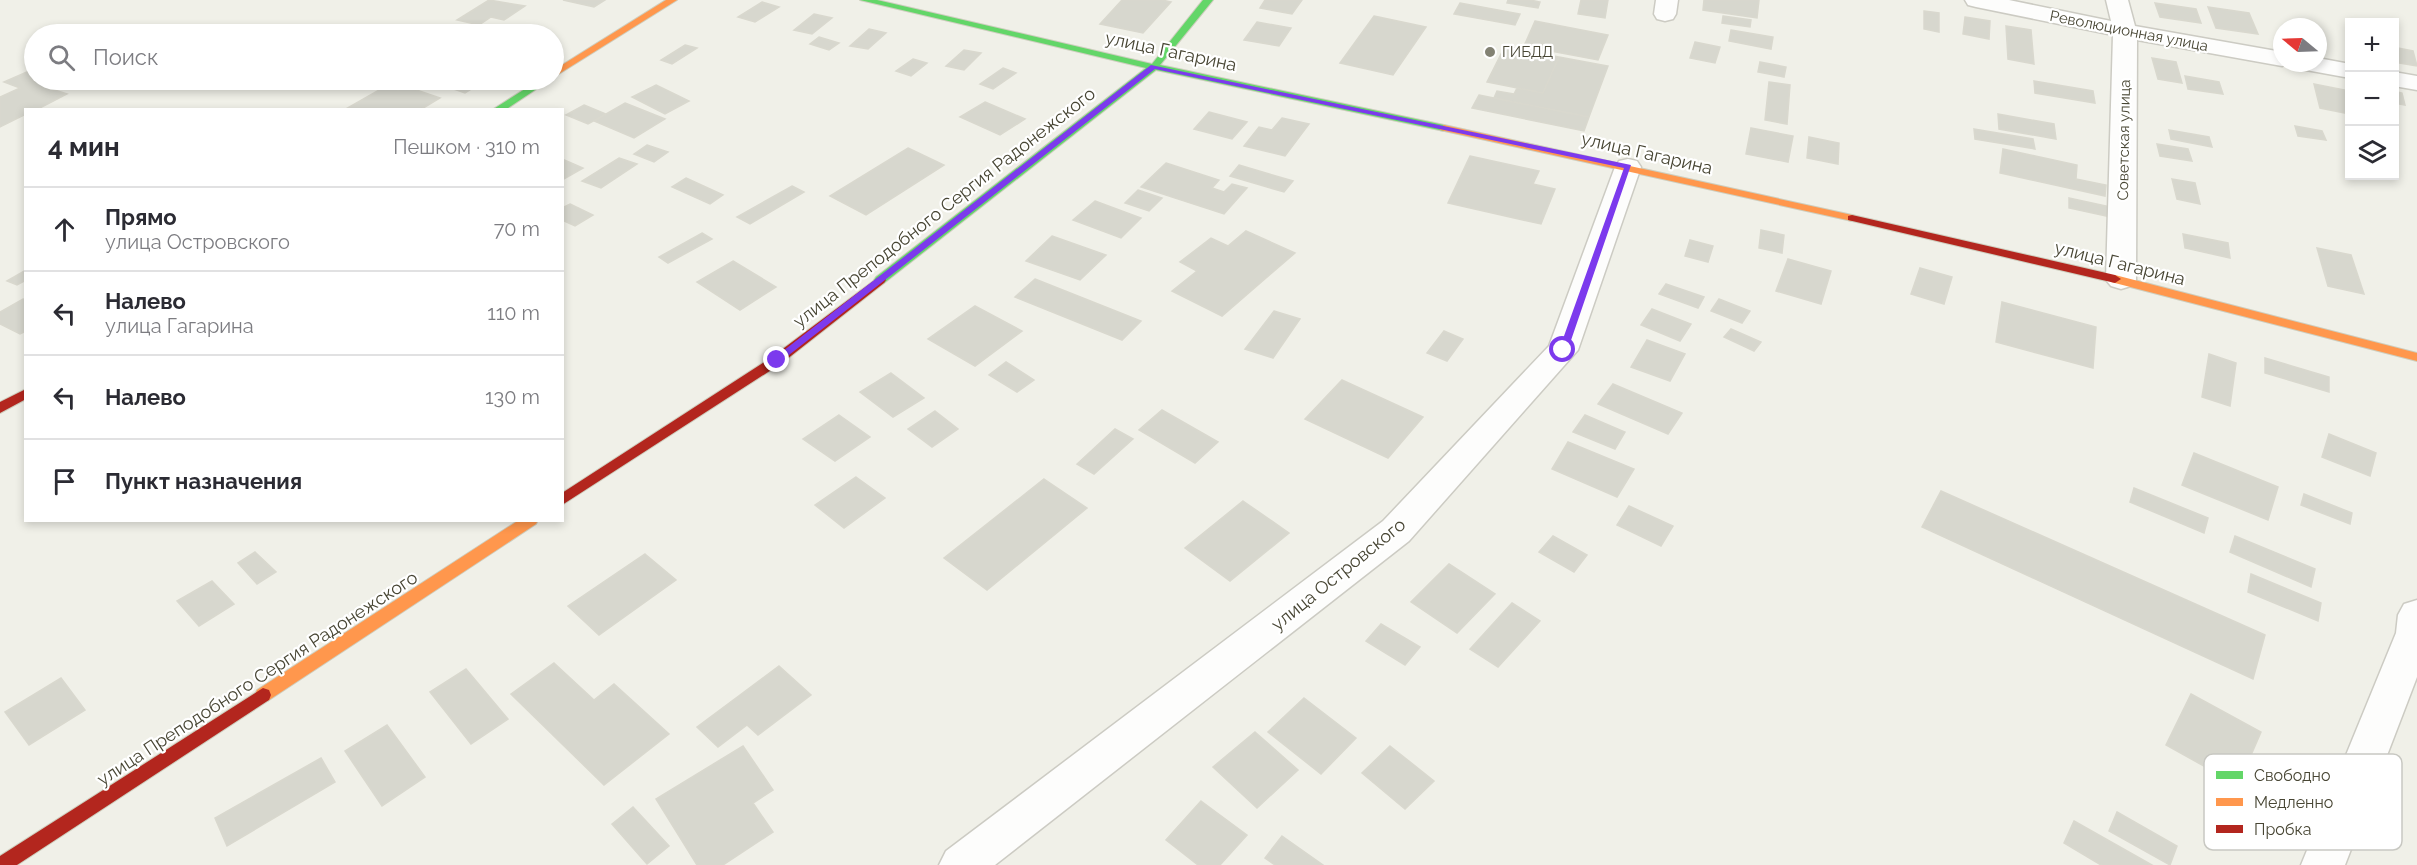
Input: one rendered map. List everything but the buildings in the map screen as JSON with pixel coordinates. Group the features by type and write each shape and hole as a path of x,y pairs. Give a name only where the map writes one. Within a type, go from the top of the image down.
{"street":[{"path":"564,68 672,0"},
{"name":"улица Гагарина","path":"865,0 1154,67 1628,166 2121,280 2417,357"},
{"name":"улица Преподобного Сергия Радонежского","path":"564,499 777,360 1154,67 1208,0"},
{"name":"Революционная улица","path":"1976,0 2125,31 2273,57"},
{"name":"Советская улица","path":"2117,0 2125,31 2121,280"},
{"path":"2327,67 2345,70"},
{"path":"2399,80 2417,83"},
{"path":"500,108 529,90"},
{"name":"улица Островского","path":"961,865 1396,531 1563,350 1628,166"},
{"path":"0,408 24,394"},
{"name":"улица Преподобного Сергия Радонежского","path":"2,865 528,522"},
{"path":"2366,754 2416,627"},
{"path":"2323,865 2329,850"}],"traffic: fast":[{"path":"865,0 1154,67 1444,128"},
{"path":"880,280 1154,67 1208,0"},
{"path":"500,108 529,90"}],"traffic: slow":[{"path":"564,68 672,0"},
{"path":"1444,128 1852,218"},
{"path":"2115,279 2417,357"},
{"path":"263,695 528,522"}],"traffic: jam":[{"path":"1852,218 2115,279"},
{"path":"564,499 777,360 880,280"},
{"path":"0,408 24,394"},
{"path":"2,865 263,695"}],"place":[{"name":"ГИБДД","path":"1490,52"}],"route":[{"path":"777,360 1154,67 1628,166 1563,350"}]}
